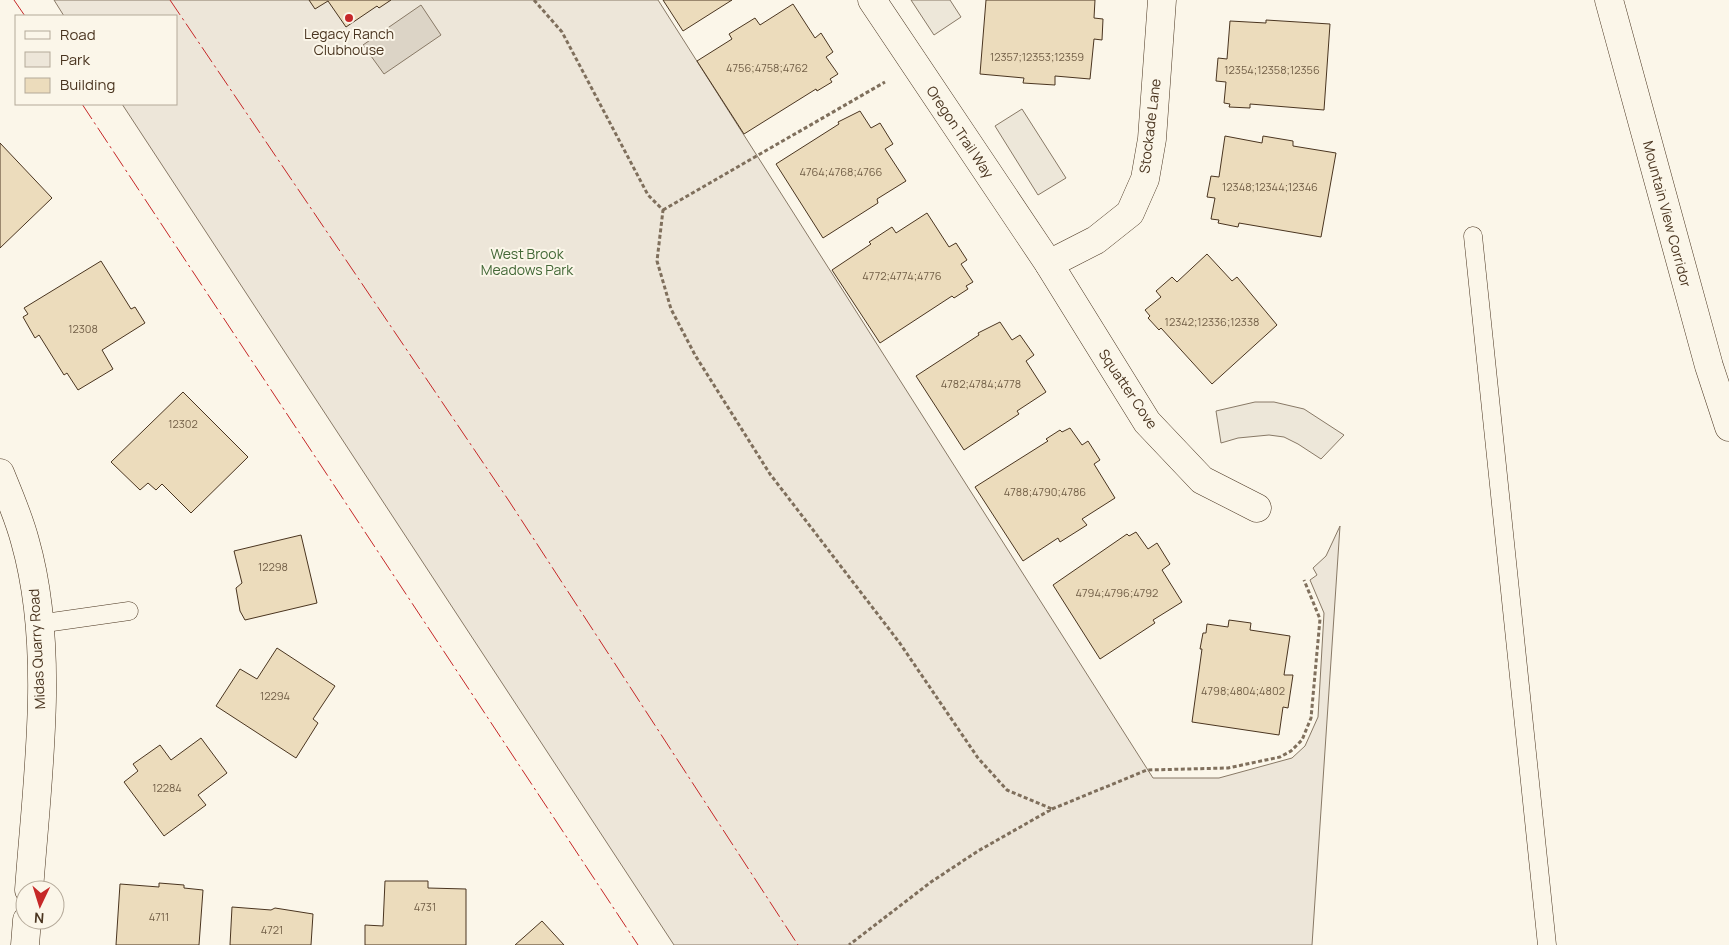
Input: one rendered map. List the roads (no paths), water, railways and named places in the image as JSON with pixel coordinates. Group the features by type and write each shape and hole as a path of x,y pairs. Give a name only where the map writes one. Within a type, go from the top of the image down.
{"main road":[{"name":"Oregon Trail Way","path":"872,0 1049,264"},
{"name":"Stockade Lane","path":"1049,264 1096,240 1130,213 1145,179 1152,139 1162,0"},
{"name":"Mountain View Corridor","path":"1609,0 1709,366 1729,427"},
{"name":"Squatter Cove","path":"1049,264 1147,422 1202,480 1257,508"},
{"name":"Midas Quarry Road","path":"0,473 25,541 38,624 42,679 41,734 30,880"},
{"path":"25,945 26,930"}],"lane":[{"path":"1473,236 1547,945"},
{"path":"38,624 129,611"}],"place":[{"name":"Legacy Ranch Clubhouse","path":"349,18"}],"park label":[{"name":"West Brook Meadows Park","path":"527,262"}]}
